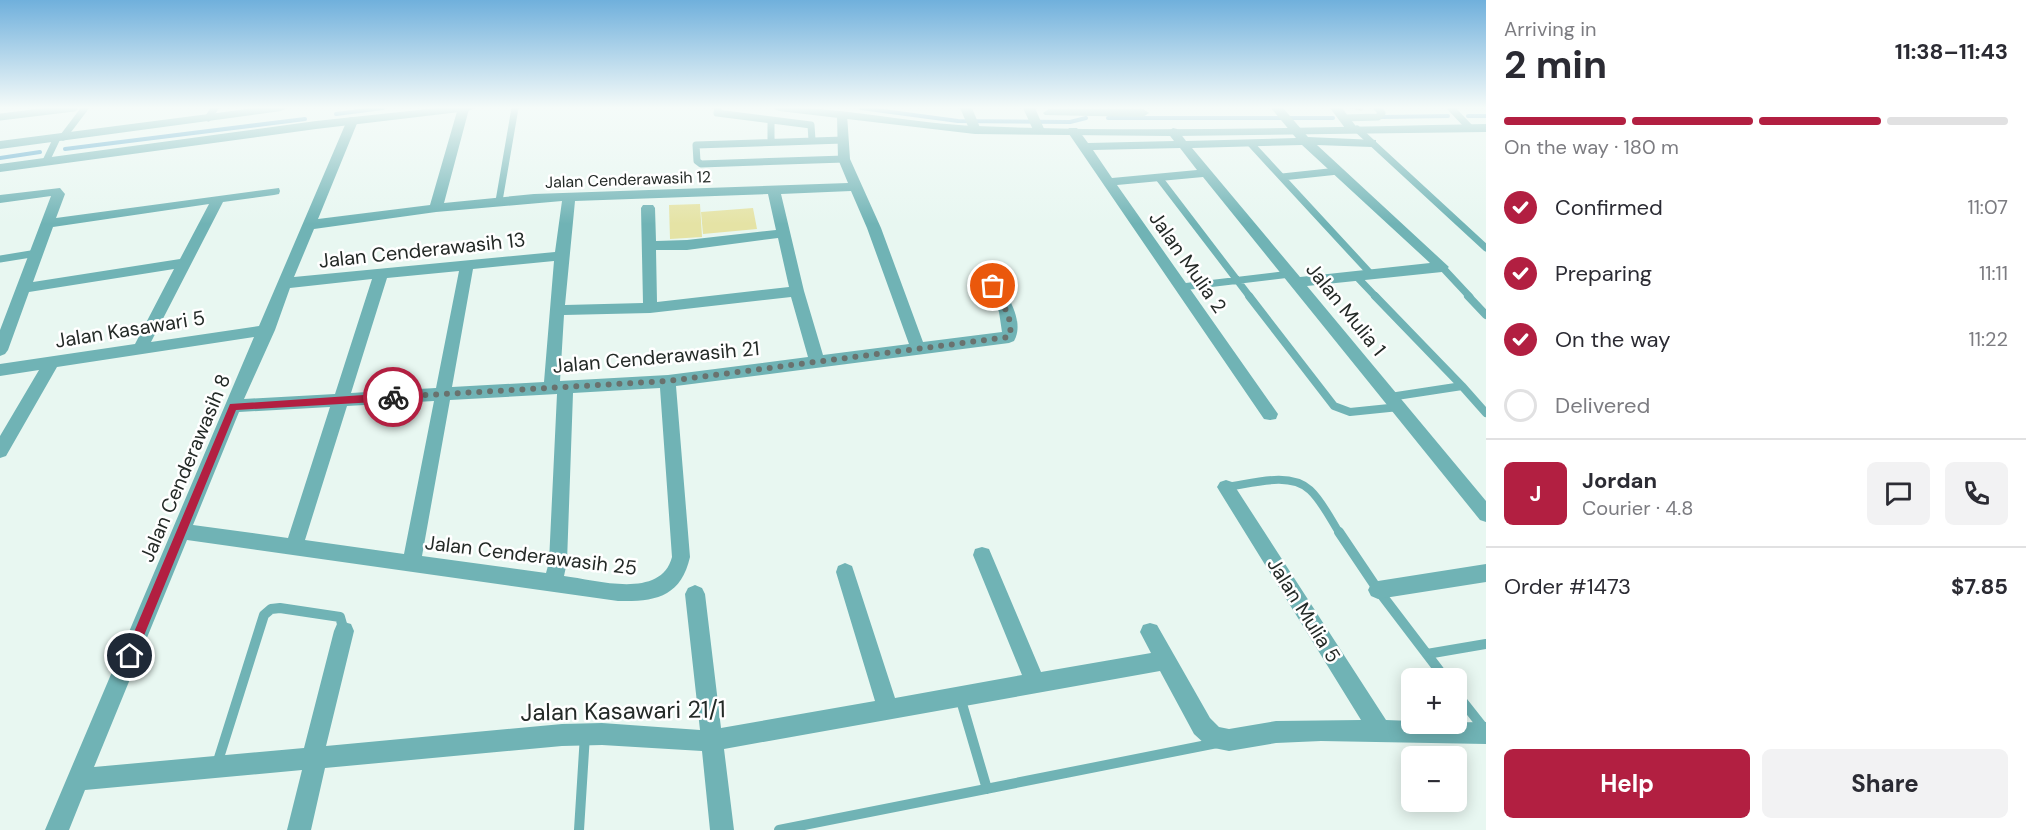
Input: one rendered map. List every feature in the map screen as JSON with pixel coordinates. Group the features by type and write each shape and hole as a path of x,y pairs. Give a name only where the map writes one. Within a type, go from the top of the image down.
{"street":[{"path":"0,168 46,161 109,147"},
{"name":"Jalan Cenderawasih 8","path":"57,830 341,147"},
{"path":"436,208 453,147"},
{"path":"843,147 844,159 874,228 918,349"},
{"path":"1085,147 1098,147"},
{"name":"Jalan Mulia 2","path":"1085,147 1270,414"},
{"name":"Jalan Mulia 1","path":"1186,147 1486,514"},
{"path":"1311,147 1442,267"},
{"path":"1109,182 1208,173"},
{"name":"Jalan Cenderawasih 12","path":"309,225 499,201 856,187"},
{"path":"0,199 55,191 58,194 0,350"},
{"path":"48,223 274,191"},
{"path":"774,191 796,291 817,362"},
{"path":"553,582 558,562 558,310 561,256 569,197"},
{"path":"141,348 218,199"},
{"path":"648,208 650,308"},
{"path":"649,246 687,245 784,233"},
{"name":"Jalan Cenderawasih 13","path":"286,283 561,256"},
{"path":"23,288 185,263"},
{"path":"412,562 467,265"},
{"path":"1293,278 1356,276 1442,267"},
{"name":"Jalan Cenderawasih 21","path":"233,406 668,381 1009,337 1011,330 1009,319 985,270"},
{"path":"294,547 381,273"},
{"path":"558,310 650,308 796,291"},
{"name":"Jalan Kasawari 5","path":"0,370 267,330"},
{"path":"0,451 52,362"},
{"name":"Jalan Cenderawasih 25","path":"182,531 618,592 647,592 668,583 680,569 681,540 668,381"},
{"name":"Jalan Mulia 5","path":"1226,487 1381,732"},
{"path":"982,555 1035,683"},
{"path":"845,572 888,710"},
{"path":"1378,590 1486,573"},
{"path":"695,594 710,741 722,830"},
{"path":"299,830 344,631"},
{"path":"1150,632 1202,726 1214,736 1229,740 1287,731 1321,730 1486,732"},
{"name":"Jalan Kasawari 21/1","path":"77,780 585,734 710,741 1166,660"}],"lane":[{"path":"46,161 54,147"},
{"path":"499,201 508,147"},
{"path":"696,147 697,161 701,165 844,159"},
{"path":"1254,147 1371,274"},
{"path":"1376,147 1486,248"},
{"path":"1282,177 1338,171"},
{"path":"1159,178 1334,406 1350,412 1462,386"},
{"path":"0,259 37,253"},
{"path":"1442,267 1486,315"},
{"path":"1356,276 1486,413"},
{"path":"1182,287 1237,280 1293,278"},
{"path":"1226,487 1287,481 1304,485 1311,491 1378,590 1438,668"},
{"path":"216,768 264,615 271,609 280,608 340,617 344,631"},
{"path":"1427,654 1486,644"},
{"path":"960,697 987,789"},
{"path":"1467,707 1486,732"},
{"path":"579,830 585,734"},
{"path":"779,830 1229,740"}],"shaded area":[{"path":"700,204 702,237 670,239 669,205"},
{"path":"753,208 757,229 703,234 701,212"}],"waterway":[{"path":"65,149 83,147"},
{"path":"0,158 40,152"}],"way so far":[{"path":"393,397 668,381 1009,337 1011,330 1009,319 993,286"}],"route":[{"path":"130,656 233,406 393,397"}]}
